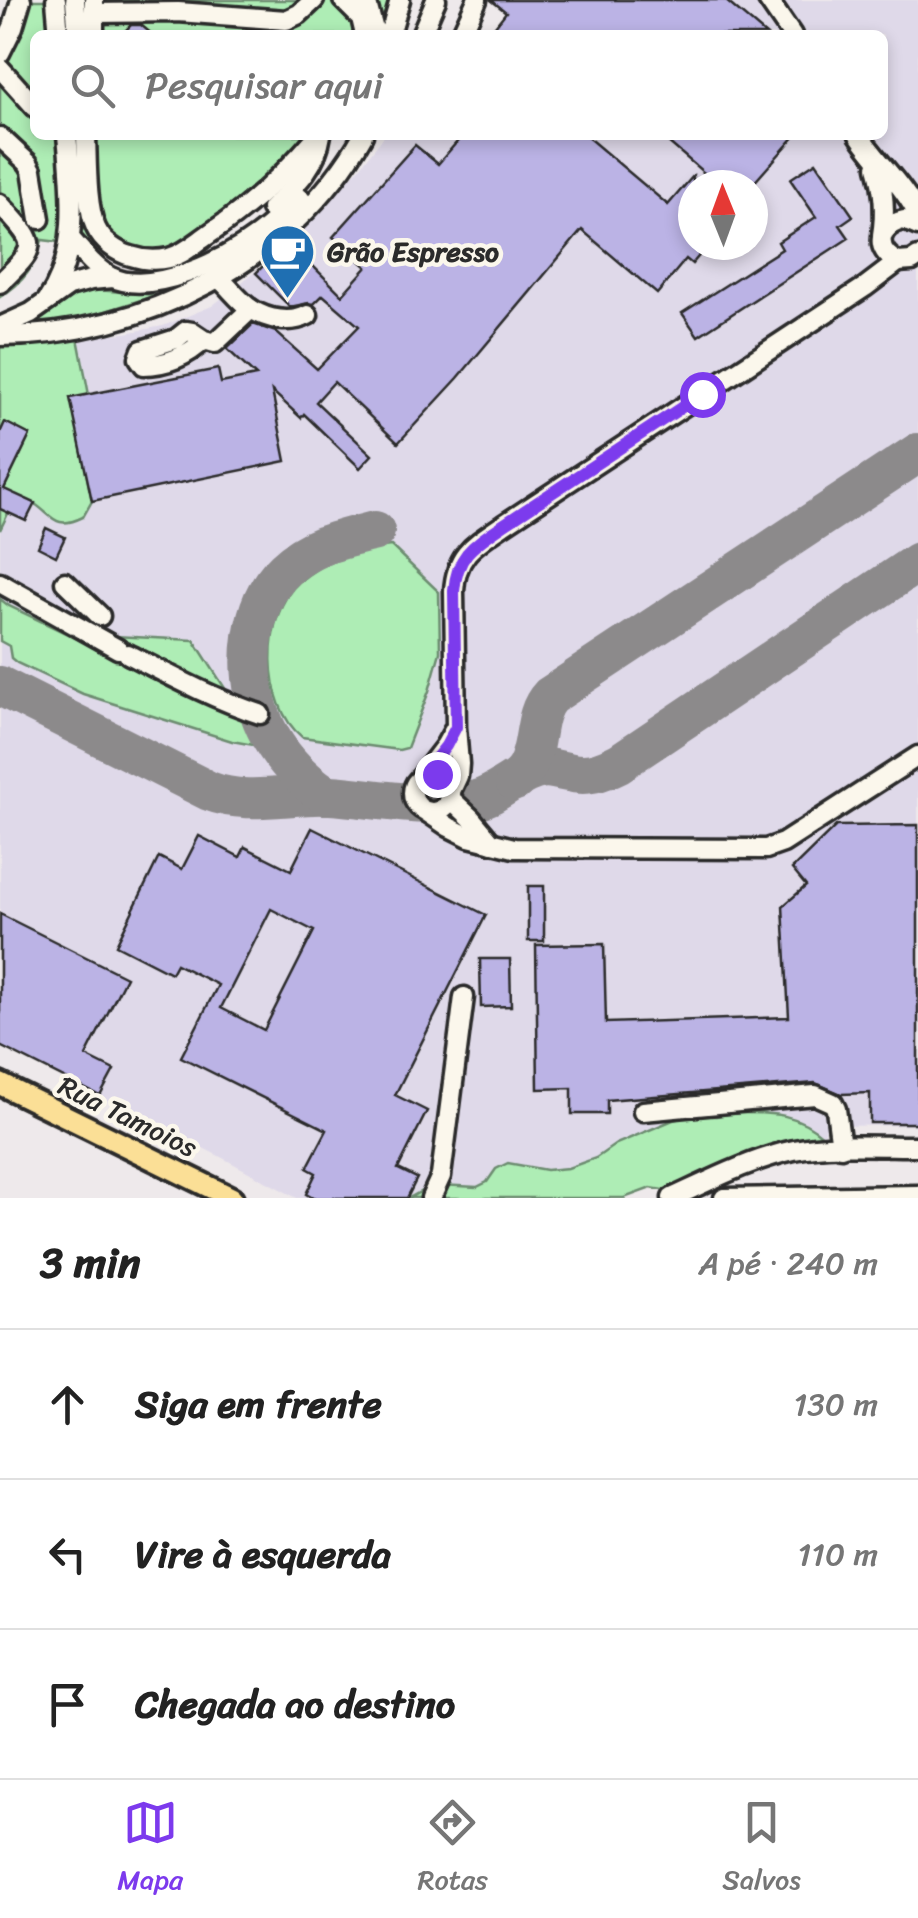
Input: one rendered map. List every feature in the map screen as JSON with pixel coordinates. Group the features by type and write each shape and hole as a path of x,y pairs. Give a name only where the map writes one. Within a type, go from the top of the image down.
{"main road":[{"name":"Rua Tamoios","path":"0,1084 221,1196"}],"street":[{"path":"0,53 21,0"},
{"path":"56,0 59,30"},
{"path":"75,0 78,30"},
{"path":"100,8 178,12 247,8 286,20 314,0"},
{"path":"343,0 361,18 364,30"},
{"path":"366,0 373,30"},
{"path":"390,29 400,0"},
{"path":"390,29 409,0"},
{"path":"422,30 436,0"},
{"path":"463,30 477,0"},
{"path":"768,0 789,30"},
{"path":"0,68 30,101"},
{"path":"0,137 32,170 40,219"},
{"path":"48,301 59,285 72,239 67,140"},
{"path":"86,140 91,214 96,230 121,253 152,260 178,255 242,212 315,140"},
{"path":"229,252 236,240 310,167 317,156 319,140"},
{"path":"862,140 918,215"},
{"path":"72,239 93,264 113,278 148,282 178,277 259,234 359,142"},
{"path":"0,336 52,334 109,322 220,279 276,237 317,198 359,142"},
{"path":"874,157 884,196 882,241 885,253 898,262"},
{"path":"0,204 30,242 27,258 0,284"},
{"path":"864,288 885,230 904,220 918,226"},
{"path":"426,812 443,809 458,776 454,591 462,557 476,543 898,262 918,257"},
{"path":"0,328 31,313 70,286 113,278"},
{"path":"220,279 251,309 283,320 297,321 308,315"},
{"path":"204,340 216,343 251,309"},
{"path":"65,582 100,616"},
{"path":"0,584 196,689 260,714"},
{"path":"67,622 81,598"},
{"path":"456,727 446,746 416,781 412,796 420,808 469,837 514,848 766,848 783,843 918,756"},
{"path":"422,776 444,778 451,795 492,843"},
{"path":"431,1198 441,1176 464,996"},
{"path":"644,1112 815,1095 832,1102 836,1109 841,1147"},
{"path":"672,1198 796,1150 918,1146"},
{"path":"724,1198 918,1195"}],"shaded area":[{"path":"491,0 918,0 918,1125 826,1126 824,1137 669,1191 651,1188 624,1198 297,1198 0,1046 0,343 126,333 163,326 212,306 267,262 280,242 357,171 381,140 888,140 888,30 492,30 506,13"}],"green space":[{"path":"16,0 408,0 395,30 30,30 30,140 320,140 182,257 42,240 27,273 0,297 0,39"},
{"path":"85,289 157,295 77,320 35,325 32,318"},
{"path":"78,338 89,395 71,399 92,501 83,517 60,522 17,495 0,530 0,497 30,435 6,423 0,433 0,343"},
{"path":"391,546 439,592 440,652 407,748 302,737 289,723 273,683 271,660 278,616 287,597 309,574 354,553"},
{"path":"0,599 243,718 259,746 83,694 17,663 11,658 9,646 0,641"},
{"path":"113,636 194,640 228,693 168,668 111,639"},
{"path":"733,1113 792,1118 824,1137 669,1191 651,1188 624,1198 409,1198 440,1185 477,1187 508,1163 546,1170 568,1168 673,1120"}],"building":[{"path":"491,0 725,0 760,30 492,30 506,12"},
{"path":"131,25 141,25 147,30 126,30"},
{"path":"459,140 591,140 668,205 678,193 678,260 685,260 657,294 582,230 398,443 334,382 316,402 372,455 360,468 304,414 301,418 272,391 286,461 92,501 70,398 218,369 221,383 256,376 227,349 253,324 276,332 317,369 359,326 323,295 314,304 290,307 256,273 267,262 278,273 299,252 342,295 367,267 333,237 415,145 438,164"},
{"path":"666,140 792,140 765,170 701,170"},
{"path":"816,162 853,216 840,225 849,238 698,336 682,313 768,260 782,249 778,242 816,217 790,179"},
{"path":"5,422 30,435 4,489 35,503 26,521 0,509 0,433"},
{"path":"46,528 65,537 56,556 38,547"},
{"path":"918,825 918,1123 870,1123 870,1093 841,1094 815,1083 607,1100 607,1114 572,1114 572,1088 538,1089 536,945 604,944 606,1023 789,1017 783,906 806,886 792,869 836,826"},
{"path":"312,828 486,915 395,1095 427,1111 398,1169 417,1178 407,1198 313,1198 306,1194 316,1173 307,1168 327,1130 181,1057 218,985 176,964 171,973 116,945 159,857 182,869 199,836 240,857 245,847 291,870","holes":["271,909 314,931 264,1030 221,1008"]},
{"path":"528,886 544,886 544,941 528,941"},
{"path":"0,914 126,977 86,1056 114,1070 100,1096 0,1046"},
{"path":"480,959 510,959 511,1006 481,1007"}],"taxiway":[{"path":"515,781 530,759 540,712 550,696 918,453"},
{"path":"326,795 290,764 266,727 253,684 255,627 267,592 295,561 327,544 375,531"},
{"path":"0,686 223,795 330,795 421,804 458,803 485,797 536,770 588,774 619,763 918,562"}],"place":[{"name":"Grão Espresso","path":"288,300"}],"route":[{"path":"437,774 422,776 456,727 454,591 462,557 476,543 702,394"}]}
